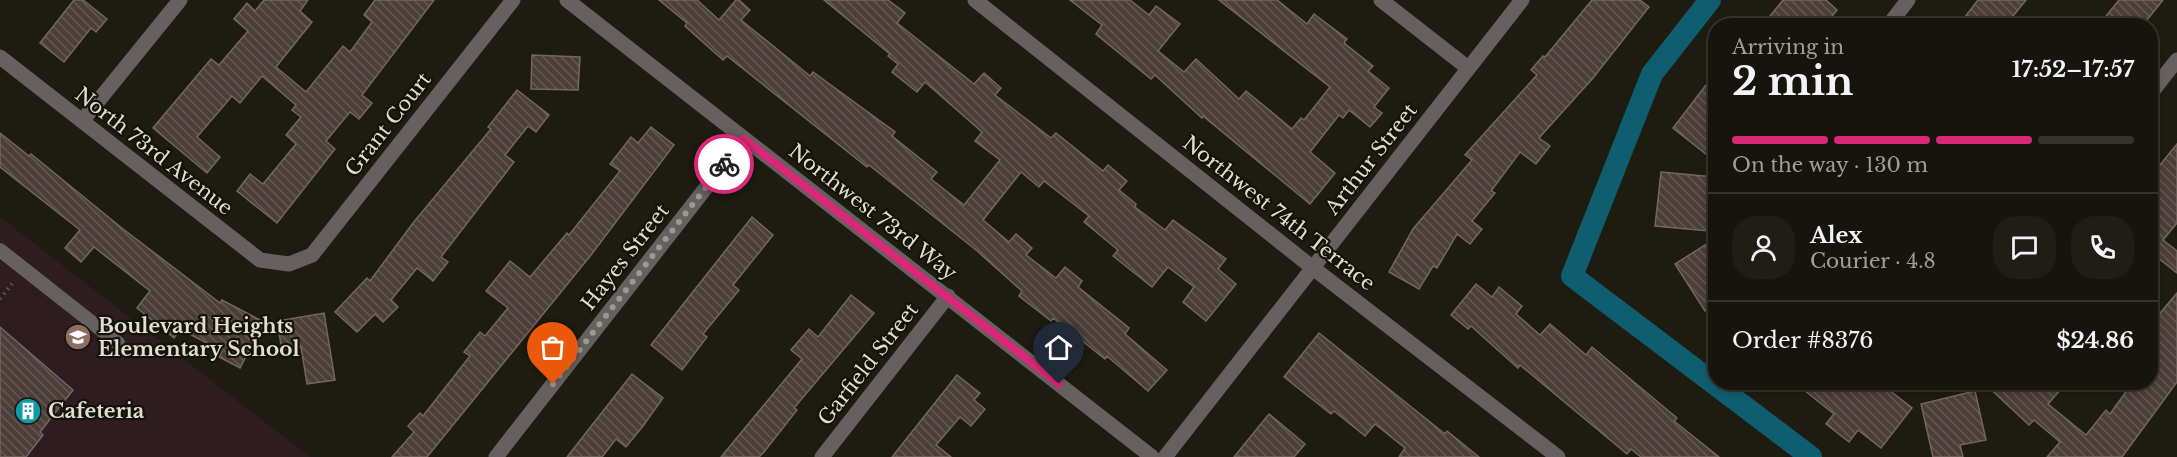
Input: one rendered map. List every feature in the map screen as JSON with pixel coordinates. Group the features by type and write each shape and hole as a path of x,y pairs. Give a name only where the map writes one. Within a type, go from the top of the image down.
{"street":[{"path":"82,122 180,0"},
{"name":"Grant Court","path":"289,264 312,255 513,0"},
{"name":"Northwest 73rd Way","path":"567,0 1152,457"},
{"name":"Northwest 74th Terrace","path":"975,0 1313,268 1557,457"},
{"path":"1381,0 1468,69"},
{"name":"Arthur Street","path":"1165,457 1522,0"},
{"path":"1893,18 1908,0"},
{"name":"North 73rd Avenue","path":"0,57 260,260 289,264"},
{"path":"2158,84 2177,60"},
{"name":"Hayes Street","path":"496,457 744,139"},
{"name":"Garfield Street","path":"822,457 948,296"}],"lane":[{"path":"0,250 118,343"}],"shaded area":[{"name":"Boulevard Heights Elementary School","path":"0,217 310,457 0,457"}],"building":[{"path":"74,0 83,0 107,19 96,32 91,28 64,62 40,43"},
{"path":"264,0 308,0 300,11 312,22 276,67 306,92 343,46 350,52 372,22 364,15 375,0 434,0 362,95 372,103 359,119 350,112 326,141 335,149 277,223 237,191 250,174 263,184 296,144 286,135 301,117 292,110 296,105 262,76 240,103 232,96 197,137 220,157 207,173 153,128 211,59 219,65 248,31 234,19 247,3 255,11"},
{"path":"659,0 697,0 719,20 736,0 739,0 750,10 741,20 810,76 813,72 895,132 892,136 937,172 931,179 964,205 1000,160 975,141 982,132 925,82 917,92 892,72 898,64 888,56 890,54 824,0 888,0 905,13 897,23 974,84 984,73 1001,88 995,95 1051,138 1056,133 1103,171 1108,165 1127,181 1119,190 1136,204 1135,207 1165,230 1173,220 1226,259 1218,269 1236,284 1206,321 1183,302 1194,287 1168,267 1152,287 1113,256 1118,250 1084,222 1089,216 1044,181 1039,187 1021,172 983,220 1009,242 1016,234 1032,248 1026,255 1056,278 1065,267 1082,281 1078,287 1129,328 1125,334 1167,370 1148,391 1107,356 1105,359 1053,318 1051,321 1019,296 1022,291 976,250 869,165 867,167 727,56 723,60 685,26 687,23"},
{"path":"1070,0 1130,0 1149,15 1156,6 1180,24 1158,51 1184,72 1196,59 1239,99 1246,91 1292,129 1301,118 1304,120 1330,87 1219,0 1277,0 1307,24 1314,14 1347,39 1344,43 1373,66 1368,71 1389,88 1374,107 1382,113 1370,127 1349,110 1343,118 1339,115 1310,152 1335,173 1310,204 1203,116 1202,118 1155,75 1151,79 1096,34 1102,25"},
{"path":"1592,0 1640,0 1649,7 1593,78 1539,138 1550,146 1536,164 1520,152 1491,191 1495,193 1472,221 1482,229 1470,244 1457,234 1437,268 1433,266 1419,289 1389,272 1413,229 1472,160 1465,155 1537,75 1531,70 1543,56 1545,57"},
{"path":"1783,0 1826,0 1837,10 1830,18 1768,18"},
{"path":"1978,0 2026,0 2011,18 1964,18"},
{"path":"2119,0 2163,0 2148,18 2104,18"},
{"path":"532,55 580,57 578,90 531,89"},
{"path":"1708,82 1708,156 1673,128"},
{"path":"517,90 549,115 536,132 528,126 505,155 514,162 441,257 448,262 433,281 417,268 391,300 398,307 383,322 375,314 357,332 335,312 367,278 370,281 413,223 491,129 488,127"},
{"path":"651,127 674,145 591,255 427,457 392,457 414,432 408,426 420,413 423,416 470,356 464,352 480,332 485,336 508,308 486,291 510,261 530,277 567,233 569,235 620,171 610,164 631,137 638,143"},
{"path":"0,133 29,156 31,154 123,229 220,303 222,300 264,322 240,368 219,357 222,351 180,329 174,338 137,308 150,291 94,247 81,262 65,248 80,230 0,167"},
{"path":"2177,144 2177,223 2163,240 2177,251 2177,273 2158,258 2158,167"},
{"path":"1661,172 1708,176 1708,231 1655,226"},
{"path":"752,217 773,235 733,285 739,290 703,334 707,337 682,370 651,345"},
{"path":"1708,243 1708,309 1705,311 1675,264"},
{"path":"1476,284 1492,297 1499,287 1522,306 1516,314 1540,335 1550,324 1586,355 1592,347 1677,418 1674,421 1719,457 1641,457 1631,449 1627,454 1520,365 1518,368 1471,326 1468,329 1451,315"},
{"path":"2177,293 2177,382 2122,457 2047,457 2060,442 2034,420 2029,425 1992,390 2060,390 2048,404 2086,435 2106,410 2110,414 2127,390 2158,390 2158,316"},
{"path":"851,295 874,313 794,408 797,410 764,452 759,457 721,457 802,359 791,350 809,329 818,337"},
{"path":"324,313 335,380 307,384 301,347 282,350 277,321"},
{"name":"Cafeteria","path":"0,327 73,390 40,432 43,435 26,457 0,457"},
{"path":"1319,333 1445,434 1447,431 1479,457 1399,457 1405,448 1375,424 1365,436 1334,411 1331,414 1284,377"},
{"path":"632,374 663,398 643,426 626,447 616,439 602,457 567,457"},
{"path":"957,375 980,393 974,400 985,409 971,426 960,417 936,445 951,457 892,457"},
{"path":"1804,390 1889,390 1912,408 1881,448 1858,430 1849,442 1826,424 1834,414"},
{"path":"1975,391 1986,440 1960,445 1963,457 1933,457 1921,404"},
{"path":"1269,414 1305,444 1294,457 1234,457"}],"waterway":[{"path":"1708,379 1572,276 1652,74 1710,0"},
{"path":"1723,390 1811,457"}],"way so far":[{"path":"553,384 724,164"}],"place":[{"name":"Boulevard Heights Elementary School","path":"78,337"},
{"name":"Cafeteria","path":"28,411"}],"route":[{"path":"724,164 744,139 1059,384"}]}
